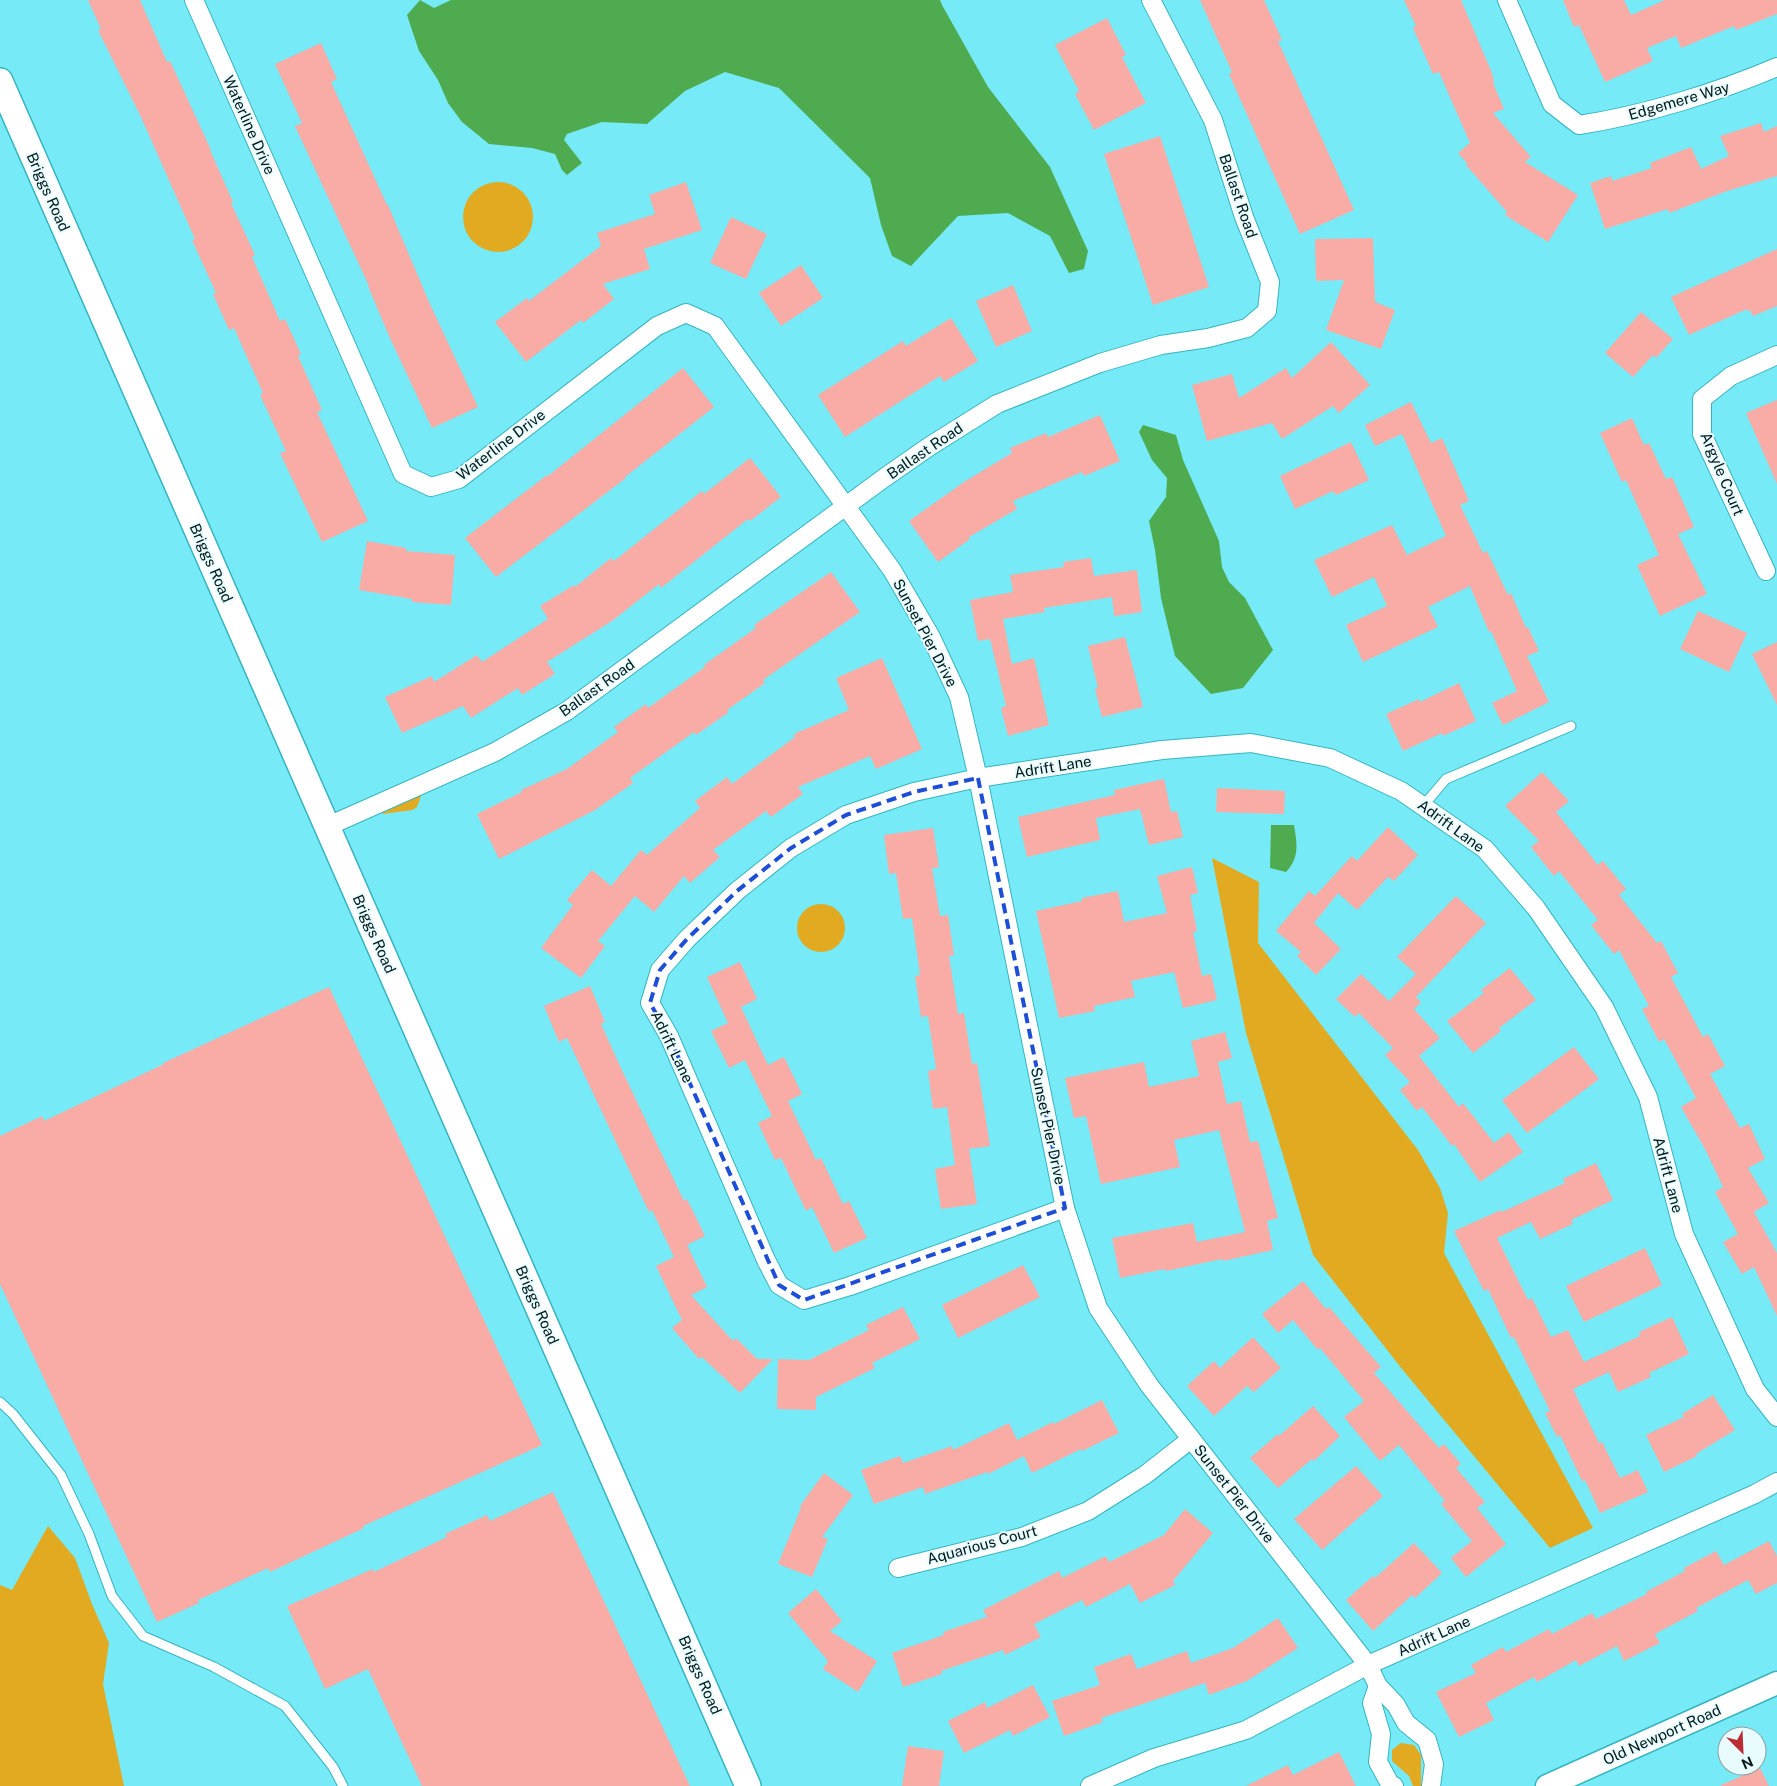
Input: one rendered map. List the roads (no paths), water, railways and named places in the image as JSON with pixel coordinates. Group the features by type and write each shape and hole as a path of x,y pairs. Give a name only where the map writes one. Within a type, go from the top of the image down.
{"main road":[{"name":"Briggs Road","path":"0,81 748,1786"}],"street":[{"name":"Waterline Drive","path":"194,0 403,474 431,486 459,479 657,326 686,313 715,326 845,506"},
{"name":"Ballast Road","path":"326,827 495,752 567,711 845,506 930,446 997,404 1100,363 1161,345 1208,338 1247,328 1267,311 1270,282 1244,217 1212,120 1151,0"},
{"name":"Edgemere Way","path":"1508,0 1552,104 1579,125 1618,119 1741,82 1777,67"},
{"name":"Argyle Court","path":"1766,571 1702,434 1702,400 1731,376 1777,355"},
{"name":"Sunset Pier Drive","path":"845,506 892,570 931,637 959,698 978,778 1065,1208 1098,1308 1149,1385 1368,1665 1378,1686 1396,1705 1406,1723 1427,1740 1434,1764 1431,1786"},
{"name":"Adrift Lane","path":"1065,1208 850,1286 804,1300 779,1285 766,1260 669,1036 650,1003 660,970 736,891 791,848 846,815 914,792 978,778 1162,750 1251,743 1330,758 1401,791 1485,849 1536,908 1604,1007 1648,1097 1684,1234 1755,1389 1777,1418"},
{"name":"Aquarious Court","path":"898,1568 1022,1537 1088,1511 1145,1475 1191,1439"},
{"name":"Adrift Lane","path":"1090,1786 1154,1758 1246,1730 1368,1665 1755,1494 1777,1482"},
{"name":"Old Newport Road","path":"1547,1786 1777,1683"},
{"path":"1378,1686 1372,1703 1381,1734 1378,1762 1390,1784 1394,1786"},
{"path":"1381,1734 1406,1723"}],"lane":[{"path":"1423,806 1446,779 1571,726"},
{"path":"0,1402 13,1414 61,1475 89,1534 112,1596 143,1636 214,1666 285,1706 333,1767 344,1786"}]}
